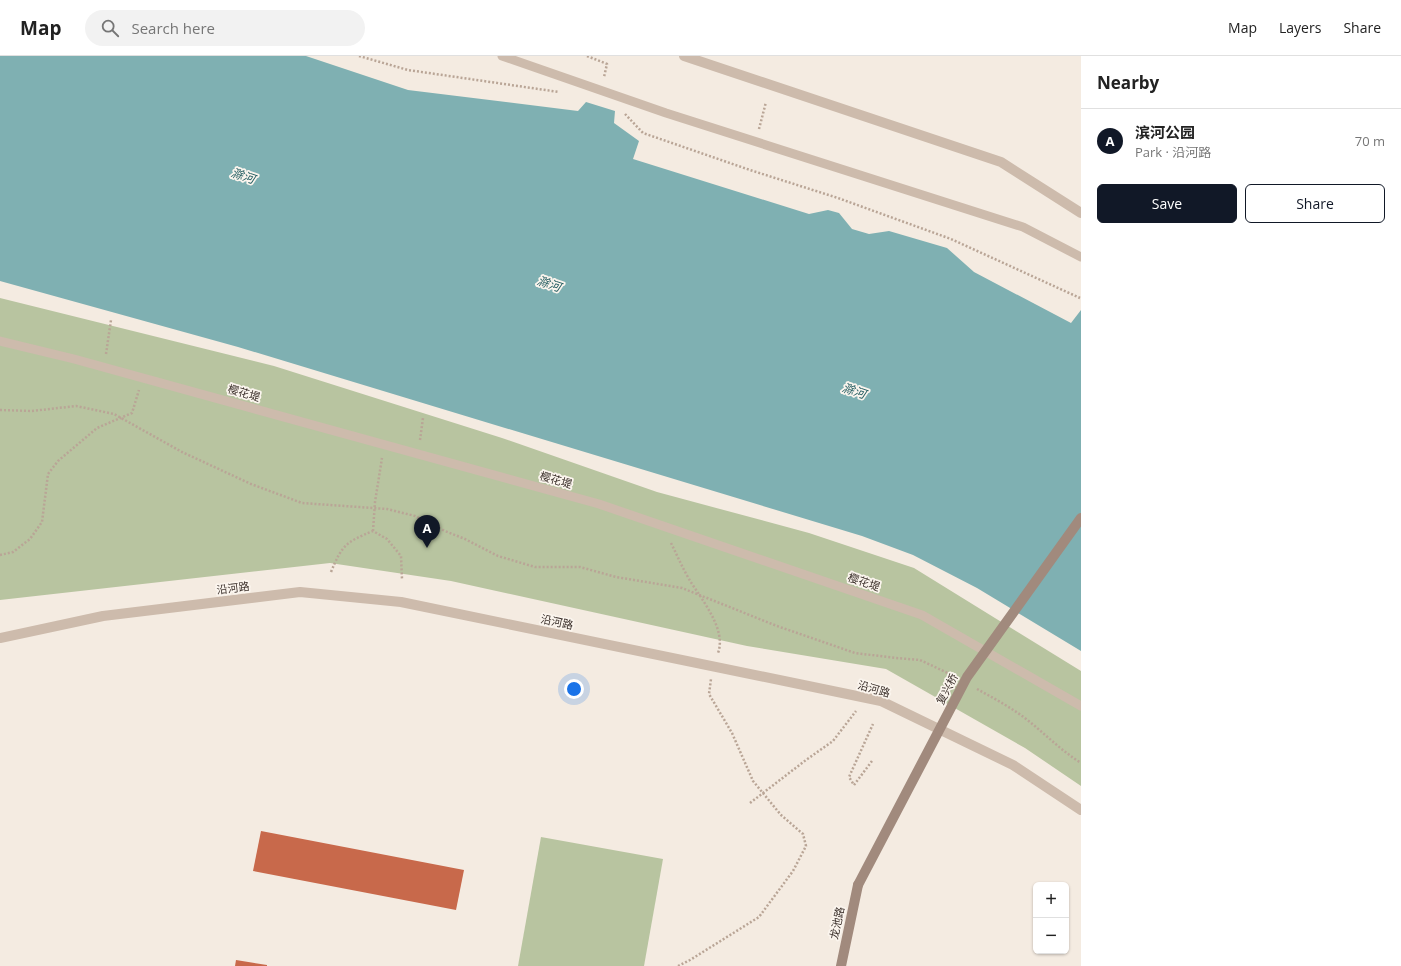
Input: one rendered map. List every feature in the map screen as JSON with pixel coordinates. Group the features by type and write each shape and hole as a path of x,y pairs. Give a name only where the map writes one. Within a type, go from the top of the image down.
{"main road":[{"name":"复兴桥","path":"858,885 967,678 1081,518"},
{"name":"龙池路","path":"841,966 858,885"}],"street":[{"path":"684,56 1001,162 1081,213"},
{"name":"沿河路","path":"0,638 102,616 300,592 400,602 881,701 1013,765 1081,810"}],"lane":[{"path":"502,56 666,113 1023,228 1081,257"},
{"name":"樱花堤","path":"0,341 74,359 599,504 922,615 1081,706"}],"path":[{"path":"359,56 408,70 565,93"},
{"path":"587,56 607,64 604,80"},
{"path":"758,133 766,102"},
{"path":"622,112 643,133 750,170 838,198 951,240 1080,298"},
{"path":"105,357 111,320"},
{"path":"0,554 13,552 30,539 42,522 48,474 58,462 97,428 132,413 141,383"},
{"path":"0,410 32,411 76,406 114,414 182,452 251,484 302,503 387,509 415,516 498,556 535,567 580,567 616,577 682,588 777,626 855,653 920,660 954,677"},
{"path":"420,440 423,418"},
{"path":"373,531 383,453"},
{"path":"331,572 339,552 352,539 373,531"},
{"path":"373,531 387,539 401,556 402,579"},
{"path":"669,540 688,578 709,610 717,626 720,648 713,667 709,694 732,733 754,781 781,815 803,834 806,846 794,871 760,918 678,966"},
{"path":"974,688 1002,703 1024,718 1081,763"},
{"path":"750,803 833,741 856,711"},
{"path":"872,761 854,785 848,777 873,724"}],"green space":[{"path":"0,298 274,366 502,438 657,492 809,533 914,568 1081,671 1081,786 1025,748 886,669 747,646 451,581 330,563 0,600"},
{"path":"541,837 663,859 644,966 518,966"}],"water":[{"name":"滁河","path":"0,56 306,56 408,90 578,111 586,102 615,111 614,123 639,141 633,159 809,214 828,210 839,213 852,229 869,234 889,231 947,248 974,272 1071,323 1081,310 1081,651 977,588 913,555 862,536 238,347 0,281"}],"building":[{"path":"261,831 464,870 456,910 253,871"},
{"path":"236,960 267,965 267,966 235,966"}],"place":[{"name":"滨河公园","path":"427,548"}]}
